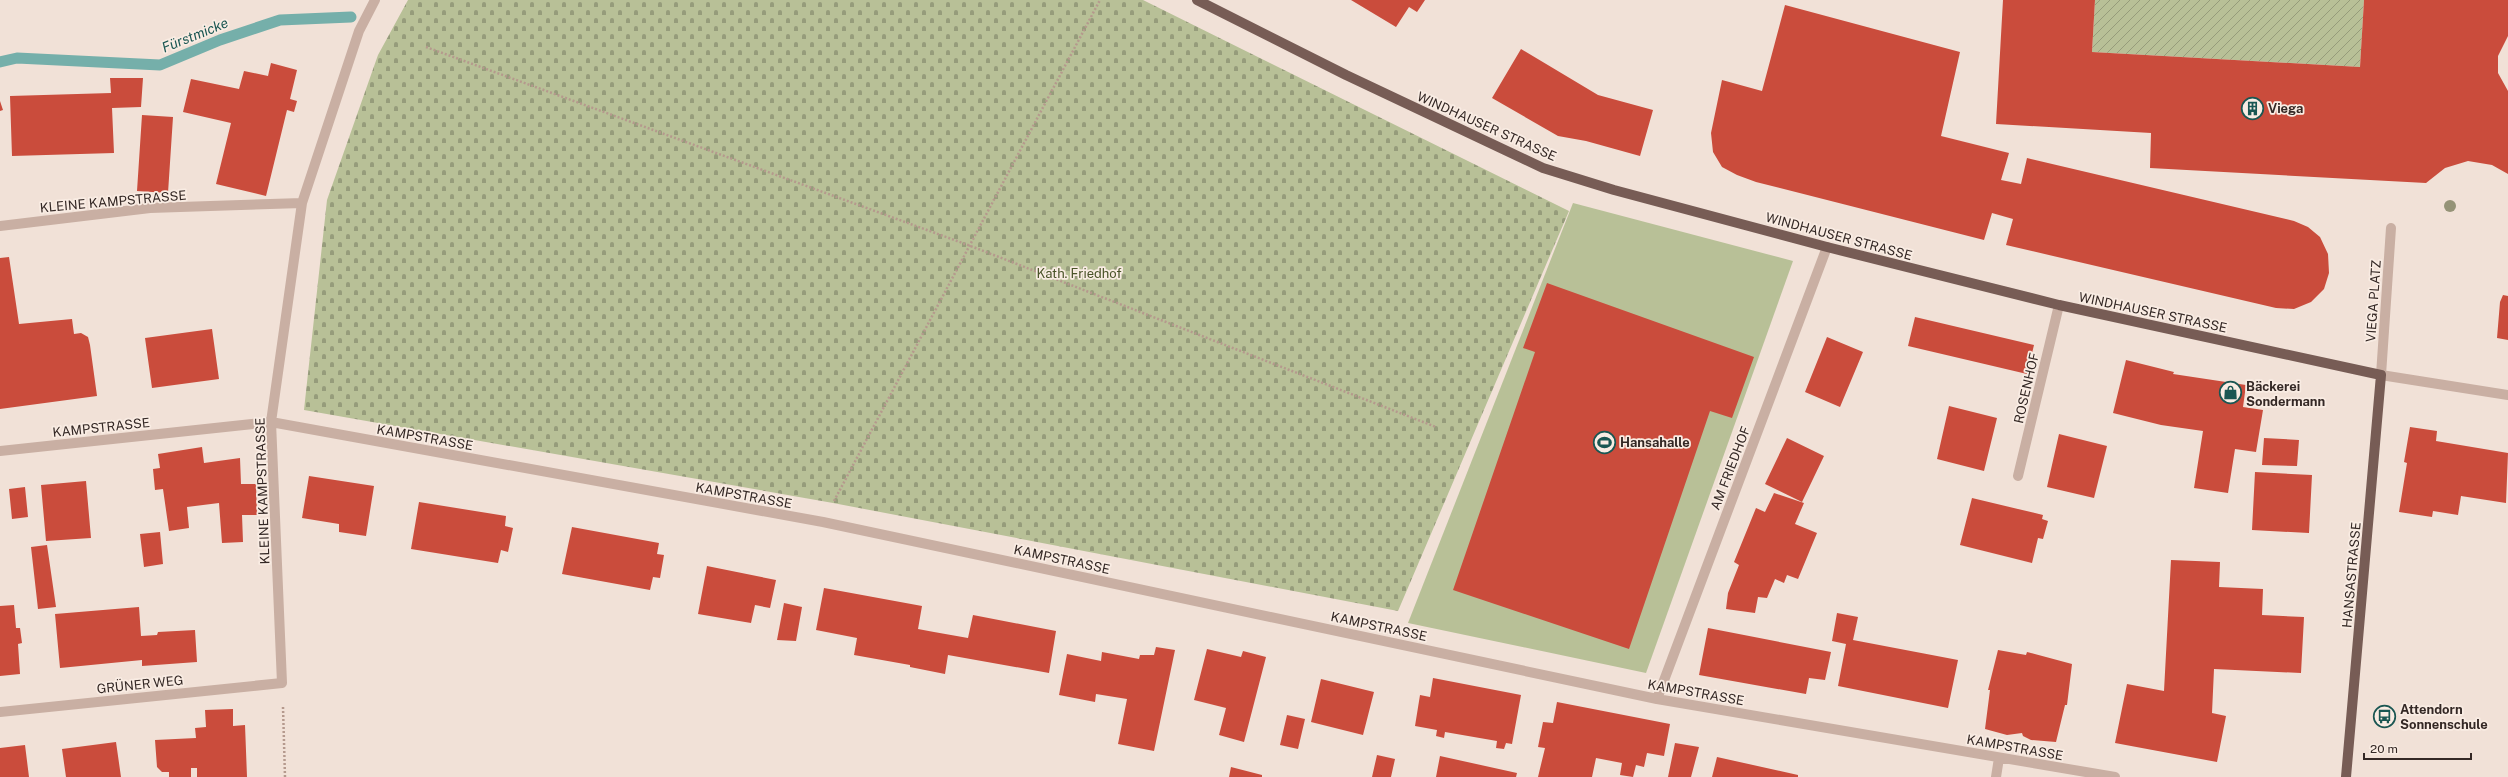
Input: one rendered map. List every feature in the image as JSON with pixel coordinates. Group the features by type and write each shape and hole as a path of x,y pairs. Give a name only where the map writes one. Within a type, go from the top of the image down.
{"main road":[{"name":"WINDHAUSER STRASSE","path":"1197,0 1346,75 1543,168 1614,190 1827,247 2059,305 2381,375"},
{"name":"HANSASTRASSE","path":"2346,777 2381,375"}],"street":[{"name":"KLEINE KAMPSTRASSE","path":"282,683 271,422 302,203 359,31 375,0"},
{"name":"KLEINE KAMPSTRASSE","path":"0,226 150,208 302,203"},
{"name":"VIEGA PLATZ","path":"2381,375 2391,228"},
{"name":"AM FRIEDHOF","path":"1657,698 1827,247"},
{"name":"ROSENHOF","path":"2018,476 2059,305"},
{"name":"WINDHAUSER STRASSE","path":"2381,375 2508,395"},
{"name":"KAMPSTRASSE","path":"0,451 271,422 823,522 1657,698 2114,777"},
{"name":"GRÜNER WEG","path":"0,712 282,683"},
{"path":"1996,777 1999,758"}],"path":[{"path":"823,522 968,245 1100,0"},
{"path":"426,47 968,245 1436,427"},
{"path":"282,683 285,777"}],"green space":[{"name":"Kath. Friedhof","path":"408,0 1143,0 1569,211 1398,611 833,503 304,410 327,200 378,55"},
{"path":"2095,0 2364,0 2360,67 2092,52"},
{"name":"Hansahalle","path":"1573,203 1793,261 1646,673 1408,623"}],"building":[{"path":"1351,0 1425,0 1417,12 1409,7 1396,27"},
{"name":"Viega","path":"2003,0 2095,0 2092,52 2360,67 2364,0 2508,0 2508,36 2498,56 2498,73 2508,91 2508,174 2492,165 2468,161 2445,168 2426,183 2150,168 2151,133 1996,124"},
{"path":"1785,5 1960,52 1941,136 2009,153 2001,180 2021,184 2027,158 2294,221 2308,227 2320,237 2328,254 2329,273 2324,289 2311,302 2294,309 2276,308 2006,245 2013,219 1992,213 1984,240 1756,182 1737,175 1722,167 1713,152 1711,133 1722,80 1762,91"},
{"path":"1521,49 1598,95 1653,110 1640,156 1586,141 1558,136 1492,98"},
{"path":"271,63 297,70 290,99 297,101 294,112 287,110 266,196 216,184 231,123 183,112 191,79 239,89 244,71 268,76"},
{"path":"110,78 143,78 141,107 112,108 114,153 12,156 10,96 111,93"},
{"path":"0,101 3,110 0,111"},
{"path":"142,115 173,117 168,193 137,191"},
{"path":"9,257 19,324 72,319 74,334 81,333 88,337 97,396 0,409 0,258"},
{"path":"1547,283 1754,357 1732,418 1710,411 1629,649 1453,590 1535,352 1523,348"},
{"path":"2503,295 2508,296 2508,340 2497,338 2500,302"},
{"path":"1915,317 2034,345 2027,374 1908,346"},
{"path":"212,329 219,379 152,388 145,338"},
{"path":"1827,337 1863,352 1840,407 1805,392"},
{"path":"2126,360 2174,372 2173,374 2246,385 2243,407 2263,410 2256,452 2235,449 2228,493 2194,488 2203,431 2161,425 2113,413"},
{"path":"1949,406 1997,418 1984,471 1937,459"},
{"path":"2410,427 2437,431 2436,441 2508,453 2506,503 2461,496 2458,515 2433,511 2432,517 2399,512 2407,463 2404,462"},
{"path":"2059,434 2107,446 2094,498 2047,487"},
{"path":"1787,438 1824,456 1802,502 1765,484"},
{"path":"2264,438 2299,440 2297,466 2262,465"},
{"path":"202,447 204,463 240,458 241,484 256,484 257,515 242,515 243,542 222,543 219,503 187,507 189,528 169,531 163,489 155,490 153,469 160,468 158,454"},
{"path":"2255,472 2312,475 2309,533 2252,530"},
{"path":"309,476 374,486 366,536 339,532 339,524 302,518"},
{"path":"86,481 91,538 46,541 41,485"},
{"path":"25,487 28,517 12,519 9,489"},
{"path":"1774,493 1804,503 1795,524 1817,533 1798,579 1787,575 1784,583 1775,579 1767,598 1758,597 1755,613 1726,609 1728,593 1739,565 1734,562 1756,508 1765,512"},
{"path":"1972,498 2043,515 2042,519 2048,521 2043,539 2038,538 2032,563 1960,545"},
{"path":"419,502 506,516 505,526 513,528 508,552 501,550 498,563 411,549"},
{"path":"572,527 659,543 657,554 664,555 660,578 653,577 650,590 562,574"},
{"path":"160,532 163,564 144,567 140,534"},
{"path":"47,545 56,607 38,609 31,547"},
{"path":"2171,560 2220,562 2219,587 2263,589 2262,615 2304,617 2301,673 2214,669 2212,713 2226,716 2217,762 2115,743 2127,684 2164,691"},
{"path":"707,566 776,580 770,608 755,605 751,623 698,614"},
{"path":"824,588 922,606 918,629 934,632 968,638 973,615 1056,631 1049,673 948,655 945,674 910,667 910,665 854,655 857,638 816,630"},
{"path":"784,603 802,607 796,641 777,640"},
{"path":"14,605 16,628 20,628 22,643 18,644 20,674 0,676 0,606"},
{"path":"139,607 141,636 157,635 158,632 195,630 197,662 142,666 142,660 60,668 55,614"},
{"path":"1837,613 1858,617 1853,640 1958,660 1948,708 1838,686 1846,644 1832,641"},
{"path":"1708,628 1831,652 1825,680 1809,678 1806,694 1699,675"},
{"path":"1156,647 1175,650 1154,751 1118,744 1127,699 1096,694 1095,702 1059,695 1067,654 1101,661 1102,652 1139,659 1140,655 1154,655"},
{"path":"1207,649 1241,657 1243,651 1266,657 1244,742 1219,735 1226,708 1194,700"},
{"path":"1998,650 2026,655 2027,652 2072,664 2067,705 2065,705 2056,742 2031,740 2023,736 2022,733 2007,735 1985,729 1990,690 1988,690"},
{"path":"1433,678 1521,695 1512,744 1506,743 1504,749 1496,748 1497,741 1445,732 1444,738 1436,736 1437,730 1415,726 1420,695 1430,697"},
{"path":"1321,679 1374,692 1363,735 1311,722"},
{"path":"1557,702 1670,724 1664,756 1647,753 1644,767 1636,765 1633,777 1620,775 1622,763 1596,758 1592,777 1538,777 1545,748 1538,747 1543,722 1553,723"},
{"path":"233,709 233,726 245,725 247,777 197,777 197,768 191,768 191,777 169,777 169,772 162,772 157,767 155,740 196,738 195,728 206,727 205,710"},
{"path":"1287,715 1305,719 1298,749 1280,745"},
{"path":"116,742 121,777 66,777 62,749"},
{"path":"1675,743 1699,747 1691,777 1668,777"},
{"path":"25,745 29,777 0,777 0,748"},
{"path":"1377,755 1395,759 1391,777 1372,777"},
{"path":"1440,756 1517,773 1516,777 1436,777"},
{"path":"1717,757 1798,775 1798,777 1712,777"},
{"path":"1231,767 1262,775 1262,777 1229,777"}],"waterway":[{"name":"Fürstmicke","path":"0,62 17,58 160,65 220,40 280,20 351,17"}],"place":[{"name":"Viega","path":"2252,108"},
{"name":"Bäckerei Sondermann","path":"2230,393"},
{"name":"Hansahalle","path":"1604,442"},
{"name":"Attendorn Sonnenschule","path":"2384,716"}]}
